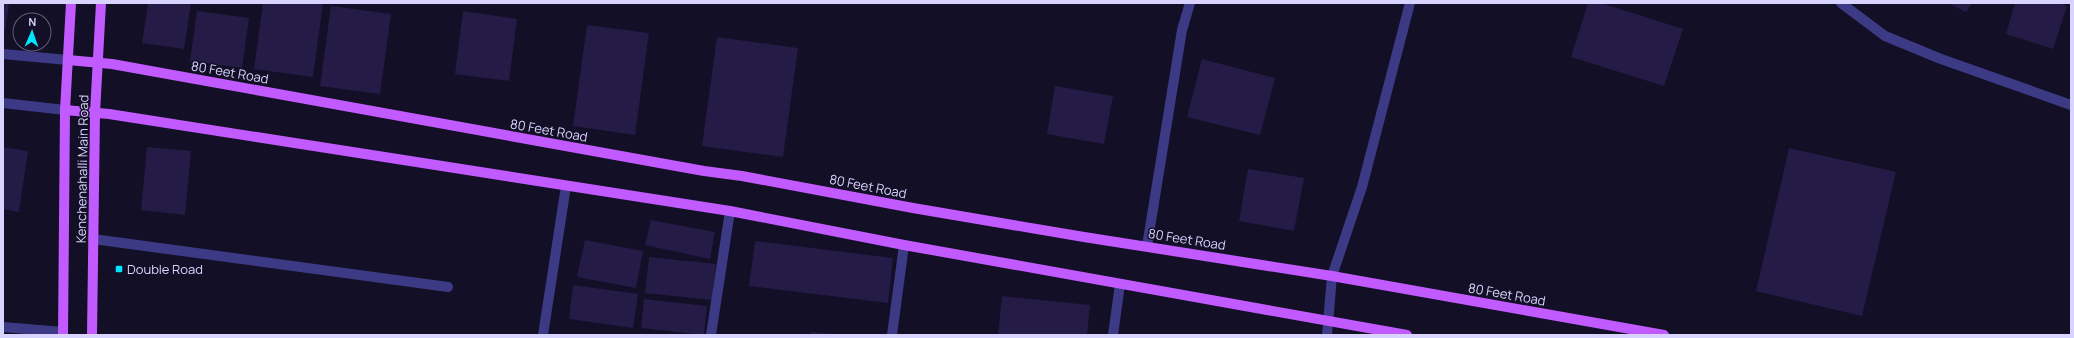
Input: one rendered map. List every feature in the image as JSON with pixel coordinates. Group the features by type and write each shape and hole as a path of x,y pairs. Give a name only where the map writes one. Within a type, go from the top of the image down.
{"main road":[{"name":"Kenchenahalli Main Road","path":"63,334 65,110 71,3"},
{"name":"Kenchenahalli Main Road","path":"92,335 95,113 101,3"},
{"name":"80 Feet Road","path":"68,60 97,63 704,171 742,176 913,208 1332,276 1664,335"},
{"path":"65,110 95,113 730,211 1120,284 1406,335"}],"street":[{"path":"1147,246 1182,30 1190,3"},
{"path":"1327,335 1332,276 1362,187 1410,3"},
{"path":"1841,3 1884,36 1941,59 2071,105"},
{"path":"3,54 68,60"},
{"path":"3,103 65,110"},
{"path":"542,335 566,186"},
{"path":"710,335 730,211"},
{"path":"93,239 448,286"},
{"path":"892,335 904,244"},
{"path":"1113,335 1120,284"},
{"path":"3,327 63,334"}],"building":[{"path":"3,3 9,3 5,31 3,31"},
{"path":"148,3 191,3 184,49 142,43"},
{"path":"263,3 323,3 313,77 254,69"},
{"path":"1588,3 1601,3 1683,29 1664,86 1571,57"},
{"path":"1948,3 1972,3 1966,12"},
{"path":"2015,3 2059,3 2067,6 2053,49 2006,34"},
{"path":"331,6 391,14 380,94 320,86"},
{"path":"197,11 249,18 242,68 190,61"},
{"path":"463,11 517,19 509,81 455,74"},
{"path":"587,25 649,33 635,135 573,126"},
{"path":"717,37 798,48 783,157 702,146"},
{"path":"1202,59 1275,78 1260,135 1187,117"},
{"path":"1055,86 1113,96 1104,144 1047,134"},
{"path":"3,147 28,151 19,212 3,209"},
{"path":"147,147 191,151 185,215 141,210"},
{"path":"1789,148 1896,172 1862,316 1756,291"},
{"path":"1248,169 1304,178 1294,231 1239,221"},
{"path":"651,220 715,232 710,259 645,245"},
{"path":"585,240 643,251 636,288 577,277"},
{"path":"755,241 893,258 888,303 749,286"},
{"path":"649,257 716,264 712,300 645,293"},
{"path":"573,285 638,294 633,328 569,319"},
{"path":"1002,296 1090,305 1087,335 998,335"},
{"path":"644,299 707,306 704,335 641,328"},
{"path":"811,332 834,334 834,335 811,335"}],"place":[{"name":"Double Road","path":"119,269"}]}
